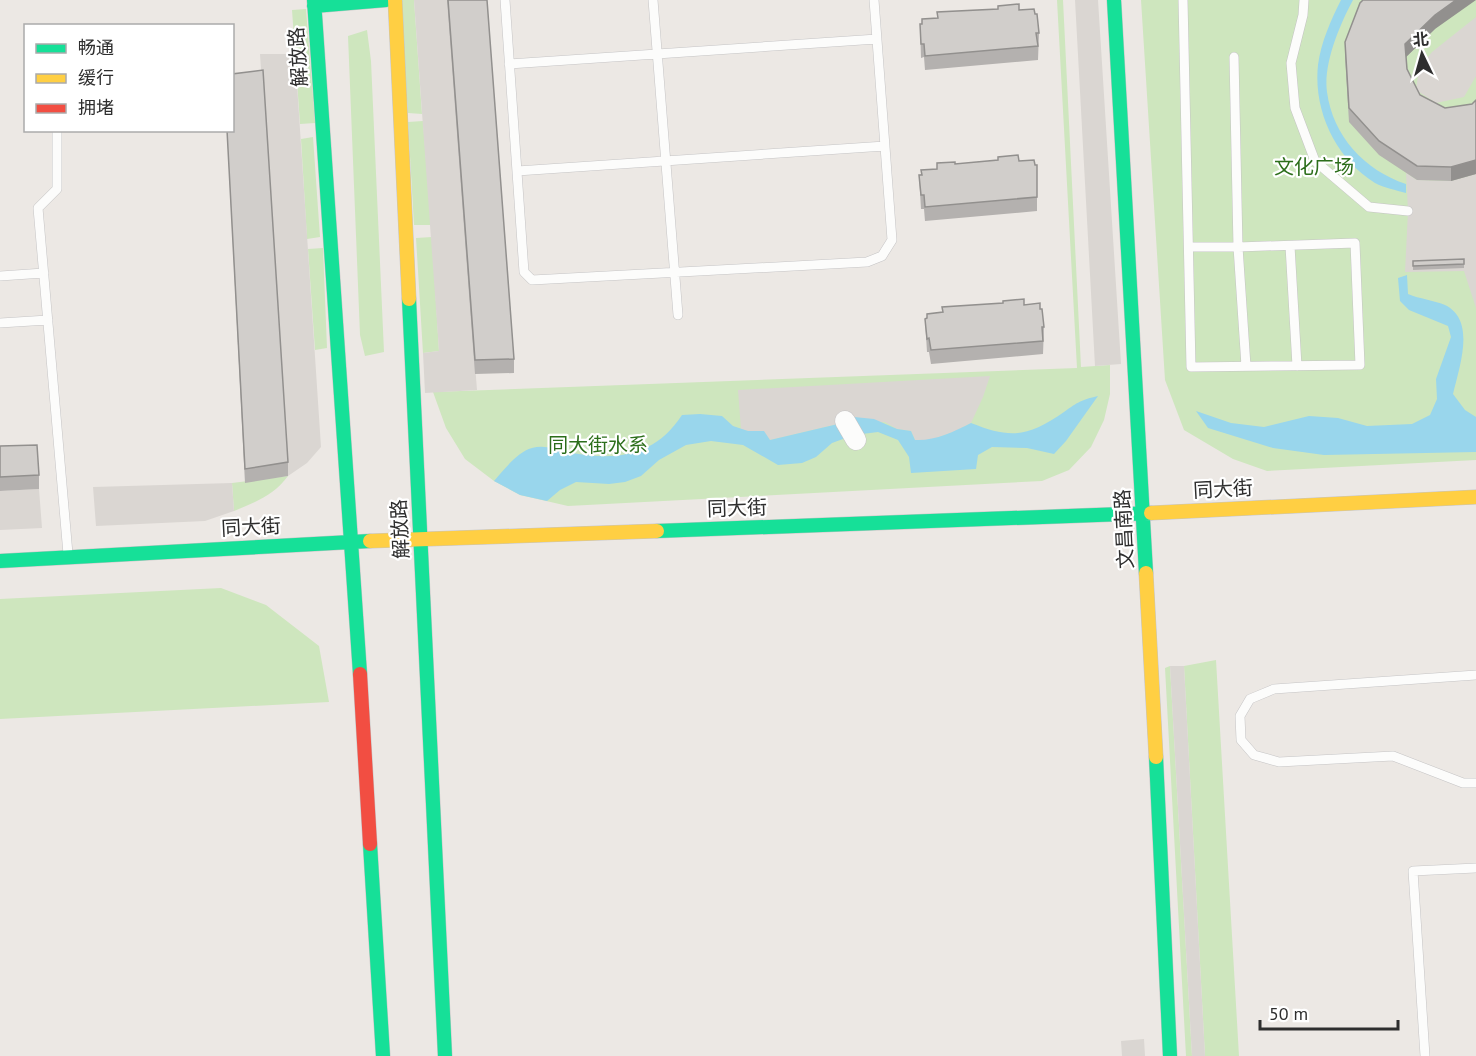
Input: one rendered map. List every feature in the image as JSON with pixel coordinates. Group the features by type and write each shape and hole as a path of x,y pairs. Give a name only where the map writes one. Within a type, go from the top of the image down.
{"street":[{"path":"314,3 386,0"},
{"name":"解放路","path":"395,0 445,1056"},
{"name":"文昌南路","path":"1114,0 1170,1056"},
{"name":"解放路","path":"314,3 352,542 383,1056"},
{"path":"845,421 856,440"},
{"name":"同大街","path":"0,561 420,539 1142,513 1476,498"}],"lane":[{"path":"506,0 524,272 532,280 867,262 882,256 892,240 874,0"},
{"path":"653,0 678,315"},
{"path":"1183,0 1191,367 1360,364 1355,243 1189,247"},
{"path":"1304,0 1303,15 1291,63 1295,108 1315,161 1369,207 1407,211"},
{"path":"509,64 877,39"},
{"path":"1234,57 1238,247 1246,366"},
{"path":"57,132 57,189 38,208 69,557"},
{"path":"517,171 885,146"},
{"path":"1290,246 1297,366"},
{"path":"0,276 44,273"},
{"path":"0,323 48,320"},
{"path":"1476,675 1274,689 1250,699 1240,716 1241,740 1254,755 1279,762 1393,756 1463,783 1476,783"},
{"path":"1425,1056 1413,872 1476,868"}],"green space":[{"path":"400,0 414,0 422,114 408,113"},
{"name":"同大街水系","path":"1057,0 1063,0 1081,367 1110,365 1110,394 1104,420 1091,447 1069,470 1042,481 568,506 520,495 494,481 465,459 446,428 433,392 1077,368"},
{"name":"文化广场","path":"1141,0 1476,0 1476,460 1267,471 1233,459 1184,430 1165,380"},
{"path":"306,9 315,123 300,124 292,10"},
{"path":"367,30 371,61 384,352 365,356 360,335 348,36"},
{"path":"423,121 431,225 414,225 408,122"},
{"path":"313,137 320,237 307,239 301,139"},
{"path":"432,237 439,351 423,353 416,238"},
{"path":"323,248 327,348 315,350 308,249"},
{"path":"288,476 271,493 234,511 232,483"},
{"path":"221,588 266,605 319,646 329,702 0,719 0,599"},
{"path":"1216,660 1239,1056 1205,1056 1184,666"},
{"path":"1170,666 1192,1056 1186,1056 1165,668"}],"shaded area":[{"path":"414,0 447,0 477,390 425,393 423,353 439,351"},
{"path":"1075,0 1098,0 1121,364 1095,366"},
{"path":"1476,17 1476,76 1464,97 1436,103 1416,90 1419,68 1432,52"},
{"path":"260,54 295,54 321,447 307,463 288,476"},
{"path":"1406,173 1417,180 1451,181 1476,174 1476,308 1464,271 1405,272 1408,211"},
{"path":"990,376 971,423 928,441 915,440 911,431 897,429 885,422 838,424 770,440 764,432 741,429 738,390"},
{"path":"232,483 234,511 205,521 96,526 93,487"},
{"path":"39,489 42,528 0,530 0,491"},
{"path":"1170,666 1184,666 1205,1056 1192,1056"},
{"path":"1144,1039 1145,1056 1122,1056 1121,1041"}],"water":[{"path":"1341,0 1353,0 1338,32 1330,57 1326,81 1330,108 1336,123 1353,149 1377,170 1406,184 1406,193 1379,185 1361,173 1339,147 1324,116 1317,82 1319,56 1330,23"},
{"path":"1407,275 1408,294 1445,305 1455,312 1460,321 1463,332 1462,357 1453,394 1465,410 1476,417 1476,452 1324,455 1273,448 1208,428 1196,411 1231,423 1264,427 1309,416 1338,418 1367,426 1412,424 1430,415 1437,399 1436,379 1451,337 1448,326 1409,310 1400,301 1398,278"},
{"path":"1098,396 1054,454 1027,448 992,447 978,455 976,469 911,473 909,457 898,440 878,432 854,435 832,443 816,457 802,463 778,465 743,445 711,441 686,445 659,460 641,476 625,482 609,484 576,482 560,490 547,501 520,495 494,481 516,457 532,448 547,447 572,453 605,456 634,452 660,439 682,415 722,416 733,426 748,431 764,431 770,440 838,424 854,417 874,419 897,429 911,431 915,440 922,440 944,435 971,423 997,432 1029,431 1040,427 1080,402"}],"building":[{"path":"448,0 487,0 514,359 475,360"},
{"path":"1363,0 1456,0 1435,15 1405,44 1407,69 1420,95 1445,108 1472,104 1476,100 1476,160 1451,167 1417,166 1379,141 1349,108 1345,42"},
{"path":"1019,4 1019,10 1034,9 1037,14 1038,46 925,56 924,44 921,44 922,19 938,18 937,12 998,9 998,6"},
{"path":"263,70 288,462 245,469 227,132 234,132 234,74"},
{"path":"1018,155 1019,161 1034,160 1037,165 1037,197 925,207 924,195 921,195 919,175 922,175 921,170 937,169 937,163 955,162 955,164 998,160 998,157"},
{"path":"1464,259 1464,264 1413,266 1413,261"},
{"path":"1024,299 1024,305 1040,303 1044,327 1042,327 1043,341 931,350 929,338 927,339 925,319 927,314 943,312 942,307 1003,303 1003,301"},
{"path":"37,445 39,475 0,477 0,446"}],"traffic: fast":[{"path":"314,0 360,674"},
{"path":"314,6 386,0"},
{"path":"1114,0 1146,573"},
{"path":"409,299 445,1056"},
{"path":"657,531 1151,513"},
{"path":"0,561 370,541"},
{"path":"1156,757 1170,1056"},
{"path":"370,844 383,1056"}],"traffic: slow":[{"path":"395,0 409,299"},
{"path":"1151,513 1476,497"},
{"path":"370,541 657,531"},
{"path":"1146,573 1156,757"}],"traffic: jam":[{"path":"360,674 370,844"}]}
